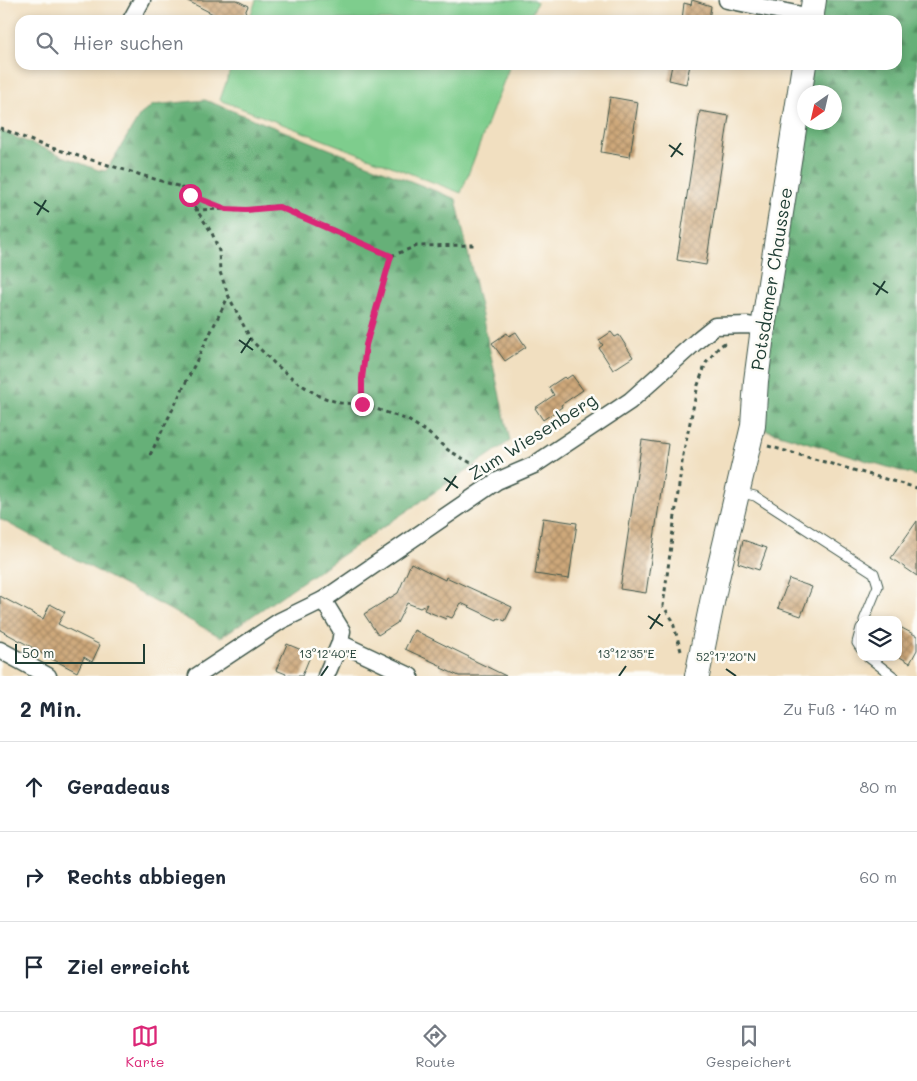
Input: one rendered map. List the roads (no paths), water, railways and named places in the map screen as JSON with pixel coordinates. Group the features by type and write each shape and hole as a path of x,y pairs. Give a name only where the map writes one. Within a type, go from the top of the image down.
{"main road":[{"name":"Potsdamer Chaussee","path":"697,676 717,578 751,440 755,327 803,70"}],"street":[{"path":"134,15 142,0"},
{"path":"727,0 812,12"},
{"name":"Zum Wiesenberg","path":"197,676 280,621 323,600 497,482 534,465 630,401 715,326 755,327"},
{"path":"323,600 342,631 340,643 326,676"},
{"path":"340,643 410,676"},
{"path":"0,650 48,676"}],"lane":[{"path":"738,492 755,496 874,573 878,586 866,616"},
{"path":"873,661 893,676"}]}
